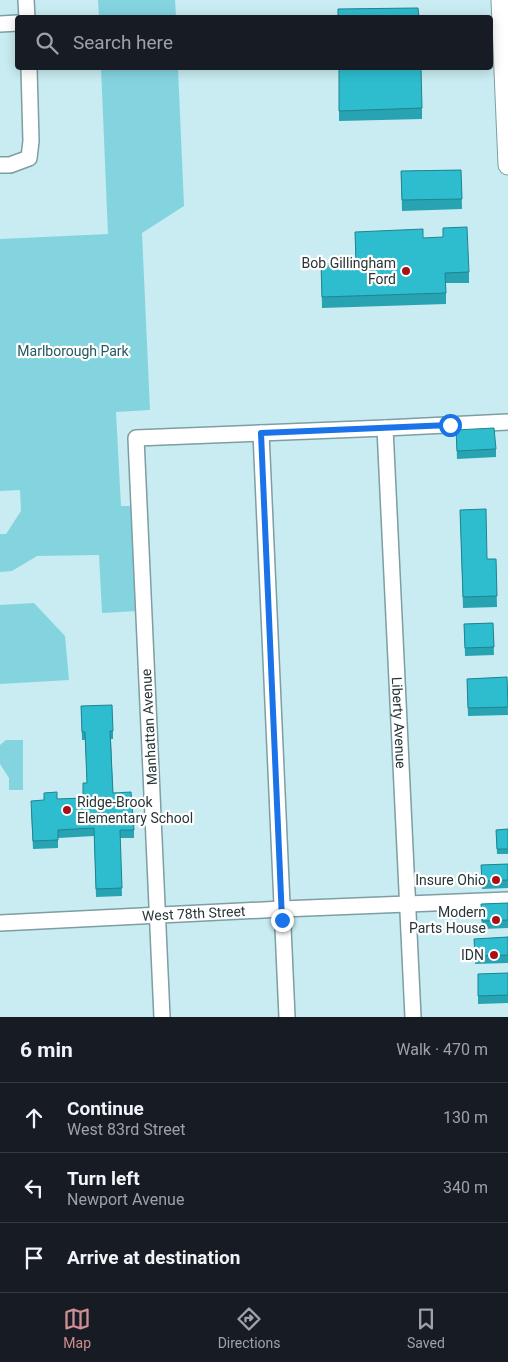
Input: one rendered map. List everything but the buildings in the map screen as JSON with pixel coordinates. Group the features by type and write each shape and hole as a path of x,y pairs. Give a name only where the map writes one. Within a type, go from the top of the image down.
{"main road":[{"path":"501,0 508,165"}],"street":[{"path":"26,0 27,15"},
{"path":"0,24 15,24"},
{"path":"0,165 10,165 29,158 32,141 29,70"},
{"path":"287,1017 261,433 508,422"},
{"name":"Liberty Avenue","path":"385,428 413,1017"},
{"name":"Manhattan Avenue","path":"162,1017 136,438 261,433"},
{"name":"West 78th Street","path":"0,923 508,900"}],"green space":[{"path":"98,0 175,0 176,15 99,15"},
{"name":"Marlborough Park","path":"101,70 178,70 184,206 142,233 150,410 116,412 121,506 133,506 138,611 102,613 99,555 37,556 12,571 0,572 0,534 6,534 21,511 20,490 0,491 0,239 108,234"},
{"path":"34,603 65,636 69,680 0,684 0,605"},
{"path":"6,740 23,740 23,790 9,790 9,778 0,764 0,745"}],"place":[{"name":"Bob Gillingham Ford","path":"406,271"},
{"name":"Ridge-Brook Elementary School","path":"67,810"},
{"name":"Insure Ohio","path":"496,880"},
{"name":"Modern Parts House","path":"496,920"},
{"name":"IDN","path":"494,955"}],"route":[{"path":"282,920 261,433 450,425"}]}
